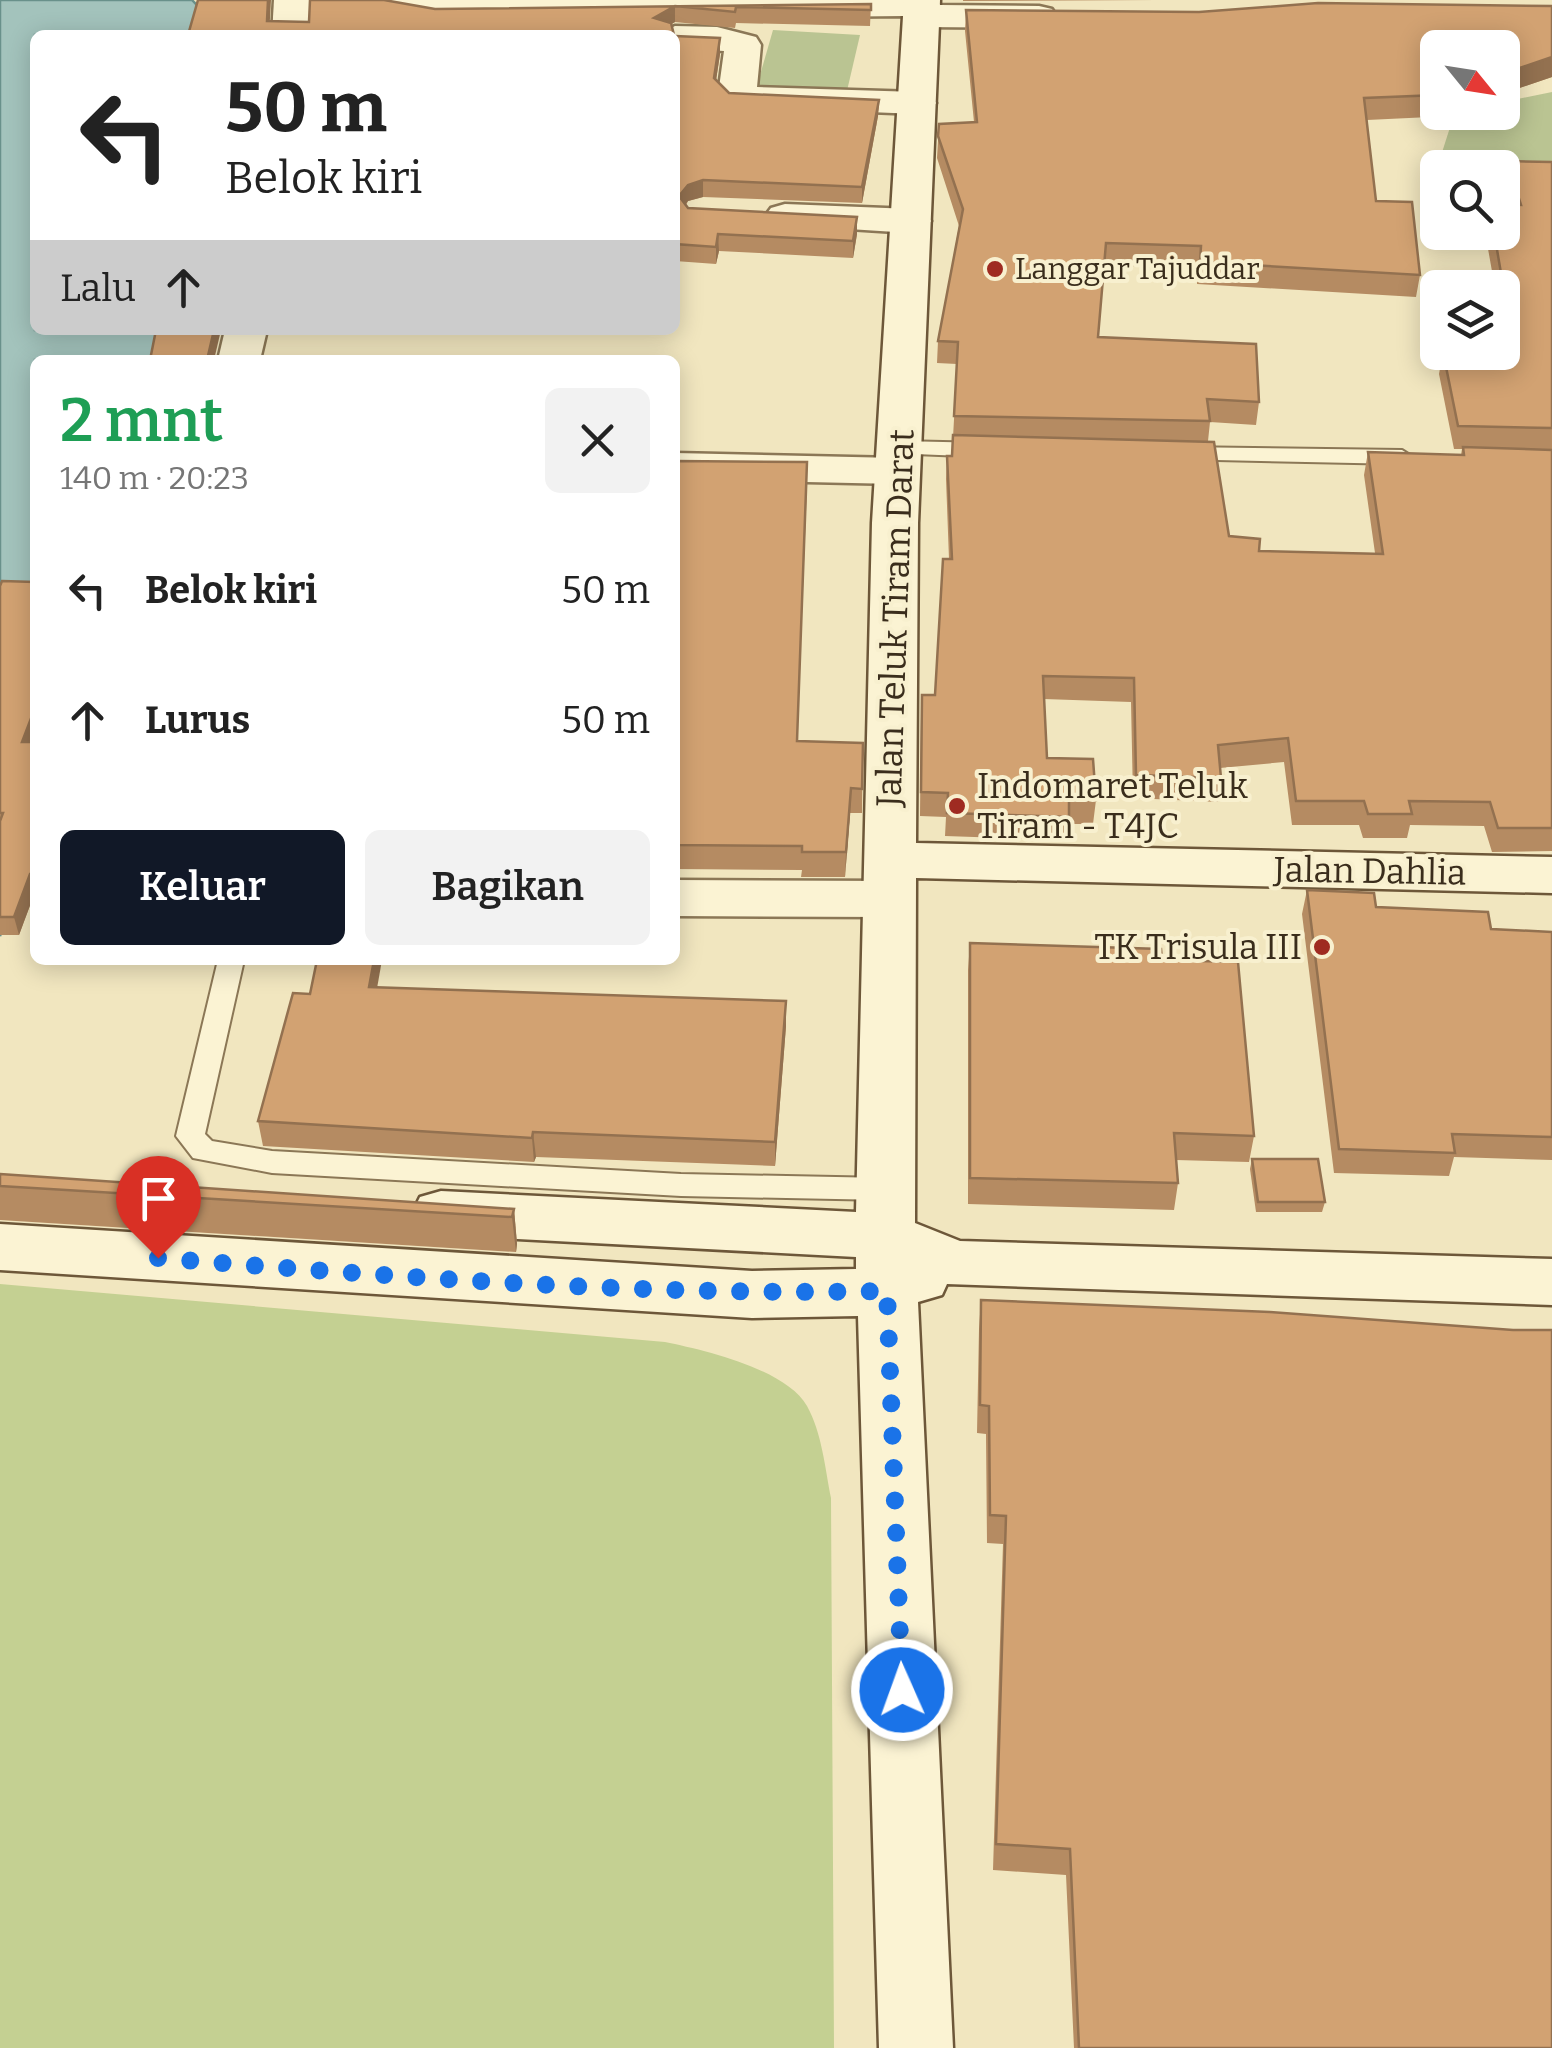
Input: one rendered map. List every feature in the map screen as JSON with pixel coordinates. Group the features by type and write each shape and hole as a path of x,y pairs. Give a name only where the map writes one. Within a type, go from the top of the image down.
{"street":[{"path":"290,30 292,0"},
{"path":"374,0 436,10 922,7 1078,17"},
{"name":"Jalan Teluk Tiram Darat","path":"916,2048 885,1239 887,880 898,459 922,7"},
{"path":"680,37 716,38 743,45 738,94 742,98 917,103"},
{"path":"741,214 912,221"},
{"path":"680,466 898,459"},
{"name":"Jalan Dahlia","path":"680,898 887,880 1552,874"},
{"path":"178,1195 885,1239 956,1264 1552,1282"},
{"path":"0,1247 472,1281 774,1293 885,1239"}],"lane":[{"path":"898,459 1017,451"},
{"path":"1152,453 1419,457"},
{"path":"230,965 190,1136 203,1150 272,1162 439,1172 885,1239"}],"green space":[{"path":"773,30 860,35 846,95 756,89"},
{"path":"1552,92 1552,175 1520,173 1520,150 1443,150 1449,130 1520,130 1520,99"},
{"path":"0,1284 665,1342 743,1363 796,1393 807,1406 816,1428 831,1498 834,2048 0,2048"}],"water":[{"path":"0,0 192,0 220,30 30,30 30,335 212,335 207,355 30,355 30,856 0,936"}],"building":[{"path":"198,0 268,0 267,21 309,22 310,0 384,0 435,9 675,6 654,18 671,23 673,30 189,30"},
{"path":"1318,3 1552,6 1552,57 1520,68 1520,30 1420,30 1420,96 1364,98 1376,201 1412,202 1420,275 1200,262 1201,246 1106,243 1098,337 1256,344 1259,402 1207,399 1210,421 954,416 958,342 938,341 963,209 938,136 939,124 977,122 966,10 1199,12"},
{"path":"871,4 871,10 736,7 735,12 677,6"},
{"path":"680,36 720,38 714,78 729,93 879,100 862,187 703,180 688,185 680,195"},
{"path":"1520,161 1552,162 1552,428 1458,426 1447,370 1520,370 1520,270 1500,270 1497,250 1520,250"},
{"path":"680,197 688,208 857,217 853,241 718,234 716,247 680,244"},
{"path":"155,335 213,335 208,355 151,355"},
{"path":"953,435 1214,442 1229,536 1260,539 1259,551 1383,554 1368,452 1464,455 1463,447 1552,450 1552,828 1498,828 1490,802 1409,801 1412,814 1368,814 1364,801 1296,801 1288,738 1218,745 1221,778 1136,775 1134,678 1043,676 1047,758 1093,759 1096,800 1069,800 1069,817 947,813 948,793 921,792 922,695 935,695 943,559 952,559 947,456 952,456"},
{"path":"680,461 807,462 797,741 863,743 862,789 851,788 846,852 802,852 802,846 680,845"},
{"path":"2,581 30,582 30,721 22,742 30,742 30,874 14,917 0,917 3,813"},
{"path":"1307,890 1374,893 1376,907 1488,912 1491,929 1552,932 1552,1137 1452,1134 1455,1153 1339,1149"},
{"path":"970,943 1161,949 1162,960 1238,962 1254,1136 1174,1133 1178,1183 970,1178"},
{"path":"316,965 373,965 369,987 786,1001 775,1142 533,1132 532,1138 258,1121 293,993 310,994"},
{"path":"1252,1159 1318,1159 1325,1202 1258,1202"},
{"path":"0,1174 514,1209 512,1217 0,1186"},
{"path":"981,1300 1270,1312 1552,1330 1552,2048 1079,2048 1070,1849 996,1844 1006,1516 990,1515 989,1406 980,1405"}],"place":[{"name":"Langgar Tajuddar","path":"995,269"},
{"name":"Indomaret Teluk Tiram - T4JC","path":"957,806"},
{"name":"TK Trisula III","path":"1322,947"}],"route":[{"path":"158,1258 472,1281 774,1293 887,1291 902,1690"}]}
